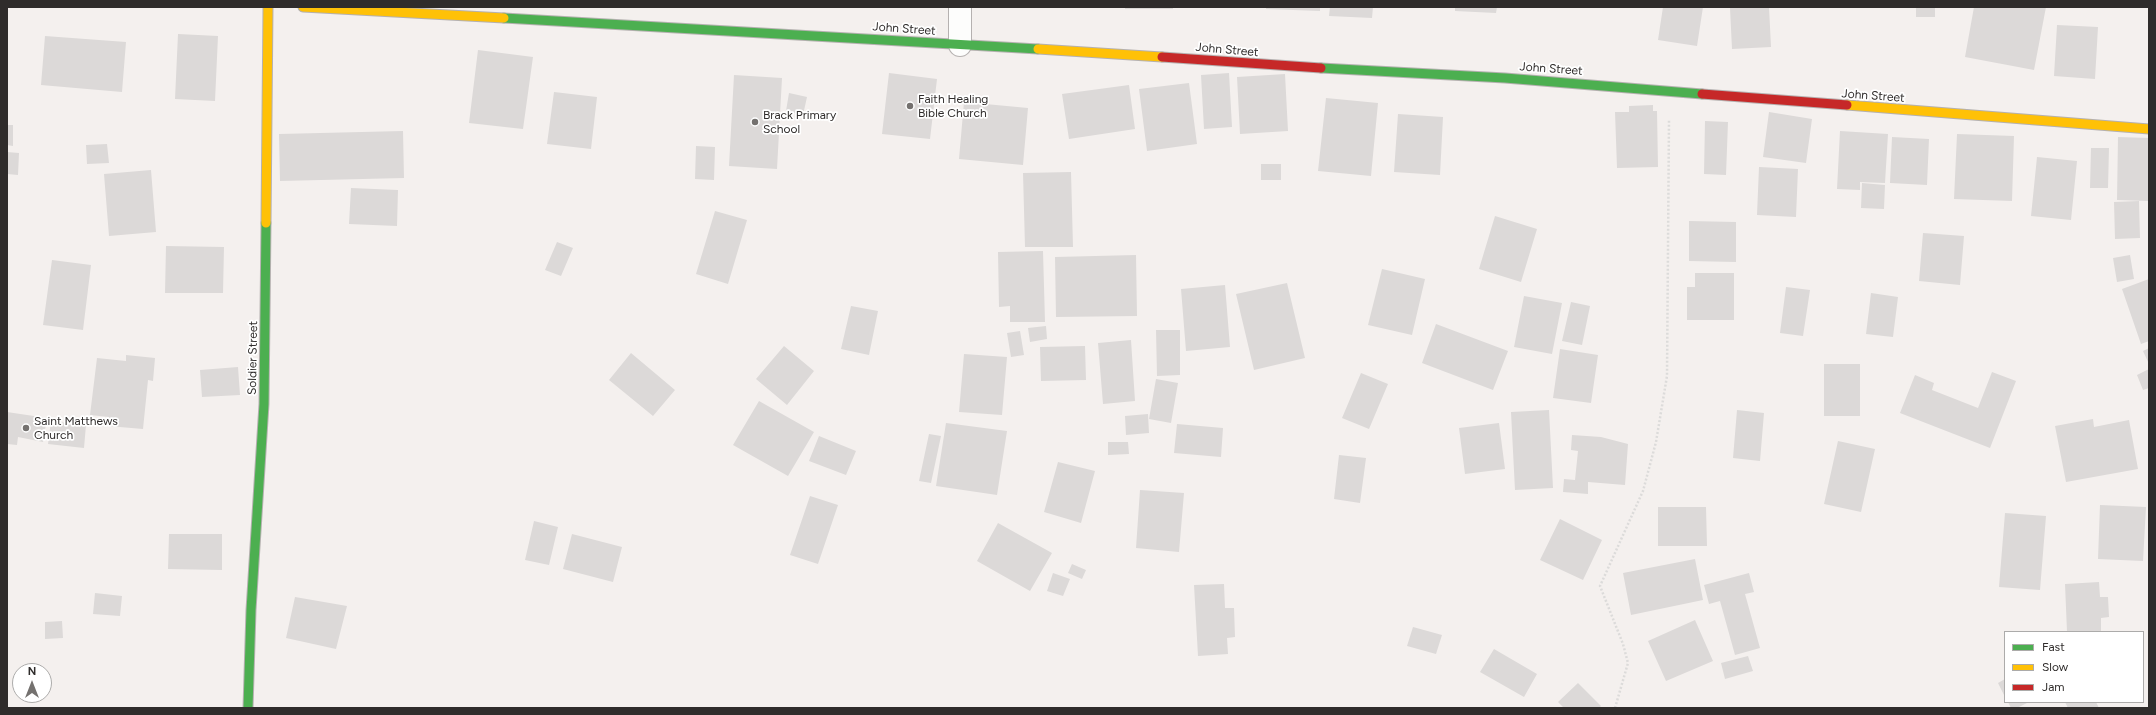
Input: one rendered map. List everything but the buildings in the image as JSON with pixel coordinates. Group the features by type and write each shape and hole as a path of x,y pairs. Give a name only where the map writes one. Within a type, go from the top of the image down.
{"street":[{"name":"Soldier Street","path":"248,708 251,602 264,404 268,7"},
{"name":"John Street","path":"303,7 816,35 1106,53 1275,66 1505,78 1777,101 2149,129"},
{"path":"960,7 960,45"}],"path":[{"path":"1615,708 1628,663 1623,644 1600,586 1643,491 1656,442 1667,376 1669,91"}],"traffic: fast":[{"path":"504,18 1038,49"},
{"path":"1321,68 1505,78 1702,94"},
{"path":"248,708 251,610 264,404 266,223"}],"traffic: slow":[{"path":"266,223 268,7"},
{"path":"303,7 504,18"},
{"path":"1038,49 1162,57"},
{"path":"1847,105 2149,129"}],"traffic: jam":[{"path":"1162,57 1321,68"},
{"path":"1702,94 1847,105"}],"place":[{"name":"Faith Healing Bible Church","path":"910,106"},
{"name":"Brack Primary School","path":"755,122"},
{"name":"Saint Matthews Church","path":"26,428"}]}
